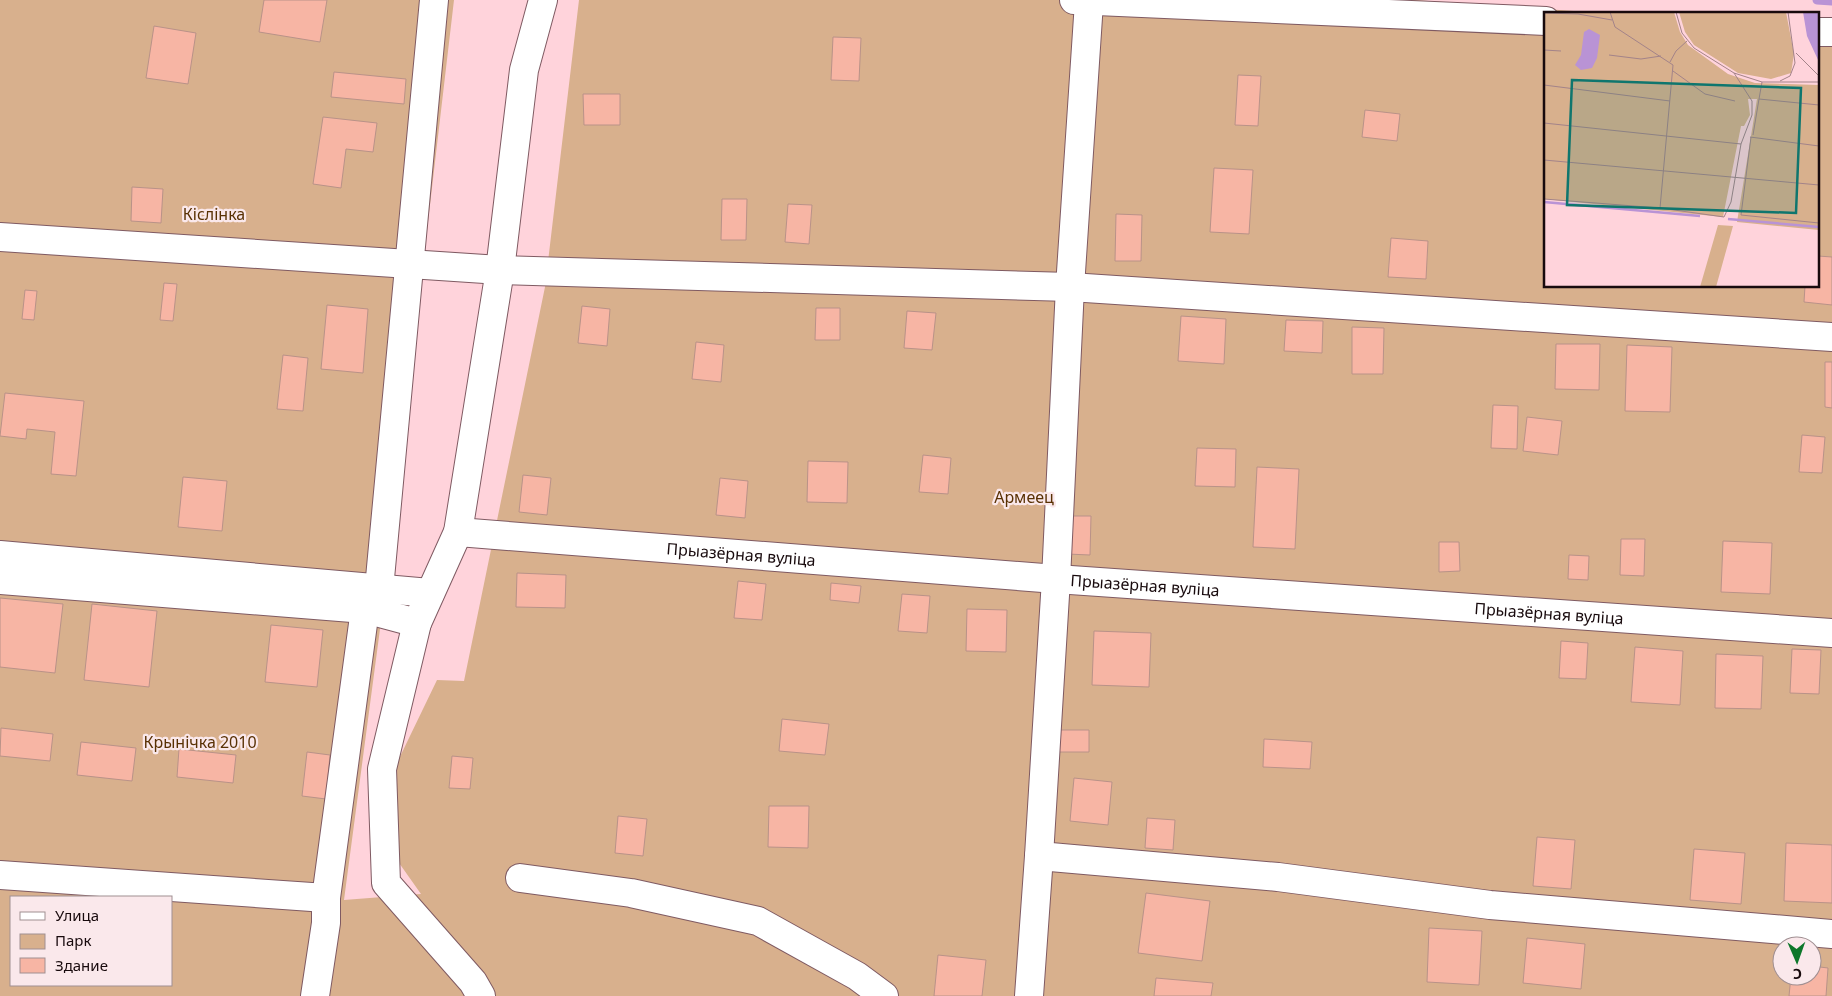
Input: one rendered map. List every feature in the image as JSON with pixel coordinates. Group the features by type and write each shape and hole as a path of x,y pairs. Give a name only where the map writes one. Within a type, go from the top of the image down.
{"lane":[{"path":"316,996 326,923 326,898 372,599 410,264 434,0"},
{"path":"481,996 473,982 386,883 382,769 418,623 458,532 500,270 524,70 543,0"},
{"path":"1029,996 1056,579 1081,1 1544,20"},
{"path":"0,237 500,270 1070,287 1832,337"},
{"name":"Прыазёрная вуліца","path":"458,532 1056,579 1832,633"},
{"path":"0,555 372,599 418,623"},
{"path":"0,580 372,599 430,593"},
{"path":"1039,856 1278,877 1490,905 1832,934"},
{"path":"0,875 326,898"},
{"path":"520,878 631,893 758,921 857,976 884,996"}],"green space":[{"name":"Армеец","path":"0,0 454,0 382,614 344,900 421,894 392,853 395,767 437,680 464,681 545,287 579,0 1414,0 1587,12 1544,12 1544,288 1820,288 1820,28 1832,28 1832,996 0,996"}],"building":[{"path":"264,0 327,0 320,42 259,32"},
{"path":"154,26 196,33 188,84 146,78"},
{"path":"833,37 861,38 859,81 831,80"},
{"path":"334,72 406,79 404,104 331,97"},
{"path":"1238,75 1261,76 1258,126 1235,125"},
{"path":"583,94 620,94 620,125 584,125"},
{"path":"1365,110 1400,114 1397,141 1362,137"},
{"path":"323,117 377,123 373,152 346,149 341,188 313,184"},
{"path":"1214,168 1253,170 1249,234 1210,232"},
{"path":"132,187 163,189 161,223 131,221"},
{"path":"722,199 747,199 746,240 721,240"},
{"path":"788,204 812,205 809,244 785,242"},
{"path":"1116,214 1142,215 1141,261 1115,261"},
{"path":"1391,238 1428,241 1426,279 1388,277"},
{"path":"1820,256 1832,257 1832,305 1804,302 1805,288 1820,288"},
{"path":"164,283 177,284 173,321 160,320"},
{"path":"25,290 37,291 34,320 22,319"},
{"path":"327,305 368,309 363,373 321,369"},
{"path":"582,306 610,309 607,346 578,343"},
{"path":"816,308 840,308 840,340 815,340"},
{"path":"907,311 936,313 932,350 904,348"},
{"path":"1181,316 1226,319 1224,364 1178,361"},
{"path":"1286,320 1323,321 1322,353 1284,351"},
{"path":"1352,327 1384,328 1383,374 1352,374"},
{"path":"696,342 724,345 721,382 692,379"},
{"path":"1556,344 1600,344 1599,390 1555,389"},
{"path":"1627,345 1672,347 1670,412 1625,411"},
{"path":"283,355 308,358 303,411 277,409"},
{"path":"1825,362 1832,362 1832,408 1825,407"},
{"path":"5,393 84,401 76,476 51,474 55,432 27,429 26,439 0,436"},
{"path":"1493,405 1518,406 1517,449 1491,448"},
{"path":"1527,417 1562,421 1558,455 1523,451"},
{"path":"1802,435 1825,437 1822,473 1799,472"},
{"path":"1197,448 1236,449 1235,487 1195,486"},
{"path":"923,455 951,458 948,494 919,492"},
{"path":"808,461 848,462 847,503 807,502"},
{"path":"1257,467 1299,469 1295,549 1253,547"},
{"path":"523,475 551,478 547,515 519,512"},
{"path":"183,477 227,481 222,531 178,527"},
{"path":"720,478 748,481 745,518 716,515"},
{"path":"1068,516 1091,516 1090,555 1067,554"},
{"path":"1621,539 1645,539 1644,576 1620,575"},
{"path":"1723,541 1772,543 1770,594 1721,592"},
{"path":"1439,542 1459,542 1460,571 1439,572"},
{"path":"1569,555 1589,556 1588,580 1568,579"},
{"path":"517,573 566,575 565,608 516,607"},
{"path":"738,581 766,584 762,620 734,618"},
{"path":"831,583 861,586 859,603 830,600"},
{"path":"902,594 930,596 927,633 898,631"},
{"path":"0,598 63,604 55,673 0,667"},
{"path":"92,604 157,611 149,687 84,680"},
{"path":"967,609 1007,610 1006,652 966,651"},
{"path":"271,625 323,630 317,687 265,682"},
{"path":"1094,631 1151,633 1149,687 1092,685"},
{"path":"1561,641 1588,643 1586,679 1559,678"},
{"path":"1635,647 1683,651 1680,705 1631,702"},
{"path":"1792,649 1821,650 1819,694 1790,693"},
{"path":"1716,654 1763,656 1761,709 1715,708"},
{"path":"782,719 829,724 825,755 779,751"},
{"path":"1,728 53,734 50,761 0,756"},
{"path":"1058,730 1089,730 1089,752 1057,752"},
{"path":"1264,739 1312,742 1310,769 1263,767"},
{"path":"81,742 136,748 132,781 77,775"},
{"path":"179,749 236,755 233,783 177,777"},
{"path":"307,752 330,755 326,799 302,796"},
{"path":"452,756 473,758 470,789 449,788"},
{"path":"1074,778 1112,782 1108,825 1070,821"},
{"path":"769,806 809,806 808,848 768,847"},
{"path":"618,816 647,819 643,856 615,853"},
{"path":"1147,818 1175,820 1173,850 1145,848"},
{"path":"1537,837 1575,840 1571,889 1533,886"},
{"path":"1786,843 1832,845 1832,903 1784,901"},
{"path":"1694,849 1745,853 1741,904 1690,900"},
{"path":"1146,893 1210,901 1202,961 1138,953"},
{"path":"1429,928 1482,931 1479,985 1427,982"},
{"path":"1527,938 1585,944 1581,989 1523,983"},
{"path":"938,955 986,960 982,996 934,996"},
{"path":"1822,967 1828,968 1826,996 1789,996 1790,986 1822,986"},
{"path":"1156,978 1213,983 1211,996 1154,996"}],"waterway":[{"path":"1817,0 1832,1"}],"park label":[{"name":"Кіслінка","path":"214,214"},
{"name":"Крынічка 2010","path":"200,742"}]}
